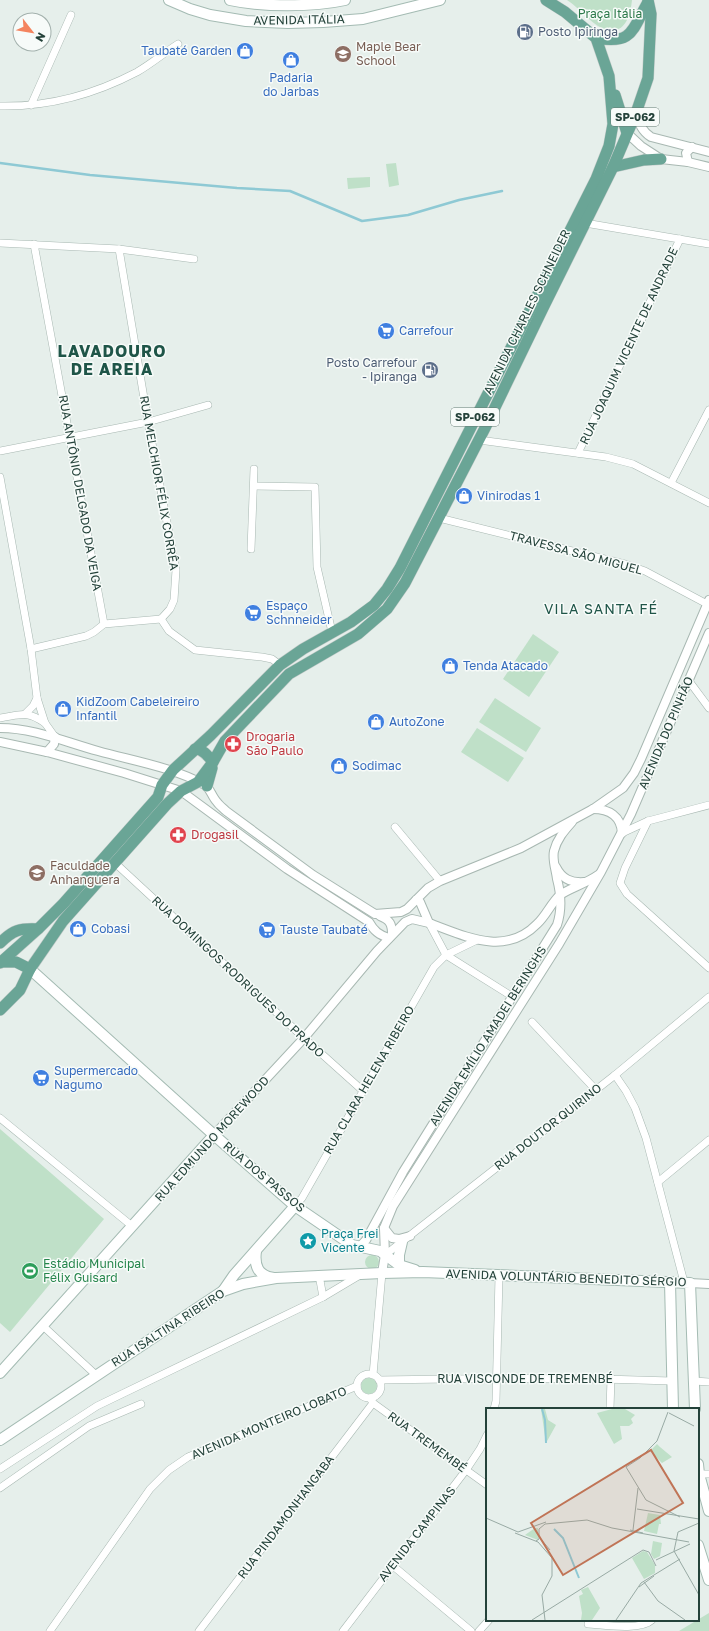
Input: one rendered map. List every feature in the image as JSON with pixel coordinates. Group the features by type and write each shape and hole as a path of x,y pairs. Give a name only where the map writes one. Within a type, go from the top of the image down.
{"main road":[{"name":"AVENIDA ITÁLIA","path":"169,0 190,9 210,15 246,21 288,23 363,19 408,3 440,0"},
{"name":"AVENIDA ITÁLIA","path":"230,0 265,5 330,3 345,0"},
{"path":"546,0 565,12 596,38"},
{"name":"SP-062","path":"596,38 611,41 620,40 625,37 633,30 648,1"},
{"name":"AVENIDA CHARLES SCHNEIDER","path":"0,1010 20,990 30,969 63,921 114,862 167,804 181,791 202,784 225,741 289,674 358,634 387,609 405,583 479,440 613,167 636,113 648,78 651,14 648,1"},
{"name":"AVENIDA CHARLES SCHNEIDER","path":"1,962 38,929 158,797 162,785 173,770 280,665 303,649 351,622 374,605 387,589 400,568 596,179 609,146 613,124 609,76 596,38"},
{"path":"609,76 627,133"},
{"path":"613,167 644,160 661,159"},
{"path":"195,749 205,753 213,762"},
{"path":"0,943 16,930 38,929"},
{"name":"SP-062","path":"1,962 16,962 30,969"},
{"name":"RUA DOS PASSOS","path":"30,969 295,1206 352,1245 380,1251 385,1255"},
{"name":"RUA EDMUNDO MOREWOOD","path":"0,1373 214,1135"},
{"path":"223,1291 234,1275 295,1206"},
{"path":"399,1265 399,1255 406,1238"},
{"path":"256,1251 255,1261 258,1270 267,1277 276,1278"},
{"name":"AVENIDA VOLUNTÁRIO BENEDITO SÉRGIO","path":"385,1255 399,1265 423,1272"},
{"name":"AVENIDA VOLUNTÁRIO BENEDITO SÉRGIO","path":"382,1273 423,1272 687,1283"},
{"name":"RUA ISALTINA RIBEIRO","path":"0,1440 223,1291 243,1284 276,1278 382,1273"},
{"path":"670,1282 673,1408"},
{"path":"687,1283 695,1408"},
{"path":"701,1471 709,1511"},
{"path":"699,1549 708,1569 709,1580"}],"street":[{"path":"31,105 71,15"},
{"path":"0,106 31,105 58,101 100,88 137,71 178,44"},
{"path":"636,113 644,132 651,137 709,152"},
{"path":"627,133 641,146 661,159 688,162 709,167"},
{"path":"688,162 686,153 692,147"},
{"path":"585,223 709,244"},
{"name":"RUA JOAQUIM VICENTE DE ANDRADE","path":"578,453 680,239"},
{"path":"0,243 119,249 194,259"},
{"name":"RUA ANTÔNIO DELGADO DA VEIGA","path":"34,244 104,624"},
{"name":"RUA MELCHIOR FÉLIX CORRÊA","path":"119,249 148,422 176,570 174,600 170,609 161,619"},
{"path":"0,450 70,438 148,422 208,405"},
{"path":"671,483 709,410"},
{"path":"479,440 606,457 633,464 709,503"},
{"path":"251,549 254,469"},
{"path":"0,477 31,649 37,698 45,723 55,737 54,744 47,752"},
{"path":"254,486 315,487 317,567 332,632"},
{"name":"TRAVESSA SÃO MIGUEL","path":"439,518 624,564 645,571 708,602"},
{"path":"375,914 400,912 407,909 428,888 440,880 521,848 593,809 623,788 634,774 708,602"},
{"path":"31,649 86,636 104,624 161,619 169,631 195,650 262,657 272,659 280,665"},
{"name":"AVENIDA DO PINHÃO","path":"622,833 709,633"},
{"path":"689,681 709,708"},
{"path":"24,714 33,706 37,698"},
{"path":"0,718 24,714 33,715 45,723"},
{"path":"0,728 20,729 55,737 89,748 173,770 202,784 216,802 241,823 313,875 375,914 390,921 392,926 391,936 375,932 369,922 287,869 181,791 47,752 12,743 0,742"},
{"path":"79,761 81,752 89,748"},
{"path":"622,833 648,821 709,805"},
{"path":"406,1238 392,1238 384,1228 393,1206 559,944 622,833 622,827 617,818 610,812 603,809 593,809"},
{"name":"AVENIDA EMÍLIO AMADEI BERINGHS","path":"360,1246 366,1240 403,1172 557,925 560,915 561,895 554,863 554,852 562,833 576,817"},
{"path":"648,821 624,868 620,883 627,894 709,968"},
{"path":"395,827 440,880"},
{"name":"RUA DOMINGOS RODRIGUES DO PRADO","path":"114,862 362,1090"},
{"path":"554,863 560,874 569,880 574,882 589,881"},
{"path":"561,895 589,881 601,872"},
{"name":"RUA EDMUNDO MOREWOOD","path":"214,1135 304,1038 391,936 408,920 429,923 477,940 504,942 526,934 537,924 561,895"},
{"path":"416,900 420,902 446,955 513,997"},
{"path":"446,955 477,940"},
{"name":"RUA CLARA HELENA RIBEIRO","path":"295,1206 302,1198 362,1090 434,967 446,955"},
{"name":"RUA DOUTOR QUIRINO","path":"385,1255 595,1089 615,1075 709,997"},
{"path":"532,1022 595,1089"},
{"path":"615,1075 635,1108 646,1138 687,1283"},
{"path":"0,1118 132,1226"},
{"path":"658,1182 709,1140"},
{"name":"RUA PINDAMONHANGABA","path":"199,1631 379,1391 380,1388 376,1378 382,1273 385,1255 384,1228"},
{"path":"0,1469 97,1406 322,1297 362,1274"},
{"path":"319,1275 322,1297"},
{"path":"494,1408 496,1401 500,1276"},
{"name":"AVENIDA VOLUNTÁRIO BENEDITO SÉRGIO","path":"687,1283 709,1283"},
{"path":"43,1326 96,1375"},
{"path":"372,1401 361,1395 357,1386 359,1379 366,1375 376,1378"},
{"name":"RUA VISCONDE DE TREMENBÉ","path":"376,1378 611,1378 672,1381"},
{"path":"610,1408 611,1378"},
{"path":"694,1382 709,1382"},
{"name":"AVENIDA MONTEIRO LOBATO","path":"50,1631 150,1489 169,1470 188,1457 357,1386"},
{"name":"RUA TREMEMBÉ","path":"372,1401 486,1484"},
{"path":"0,1488 90,1426 141,1404"},
{"name":"AVENIDA CAMPINAS","path":"343,1631 466,1470 486,1437"},
{"path":"392,1565 471,1631"},
{"path":"479,1631 487,1621"},
{"path":"590,1621 588,1624 635,1627 644,1626 651,1621"}],"green space":[{"name":"Praça Itália","path":"567,0 632,0 630,13 624,24 621,28 610,30 598,26"},
{"path":"396,163 399,185 389,187 386,164"},
{"path":"370,177 370,187 348,189 347,178"},
{"path":"533,634 559,652 529,697 503,679"},
{"path":"495,698 541,728 526,752 479,722"},
{"path":"477,728 524,758 508,782 461,752"},
{"name":"Estádio Municipal Félix Guisard","path":"0,1129 104,1219 10,1332 0,1323"},
{"path":"369,1255 375,1255 379,1259 379,1265 375,1269 369,1269 365,1265 365,1259"},
{"path":"366,1378 372,1378 377,1383 375,1392 372,1394 366,1394 361,1389 361,1383"},
{"path":"709,1613 709,1631 679,1631 696,1621 699,1621 699,1619"}],"waterway":[{"path":"0,163 90,175 237,188 290,191 362,221 408,215 459,200 502,191"}],"place":[{"name":"Posto Ipiringa","path":"525,32"},
{"name":"Taubaté Garden","path":"245,51"},
{"name":"Maple Bear School","path":"343,54"},
{"name":"Padaria do Jarbas","path":"291,60"},
{"name":"Carrefour","path":"386,331"},
{"name":"Posto Carrefour - Ipiranga","path":"430,370"},
{"name":"Vinirodas 1","path":"464,496"},
{"name":"Espaço Schnneider","path":"253,613"},
{"name":"Tenda Atacado","path":"450,666"},
{"name":"KidZoom Cabeleireiro Infantil","path":"63,709"},
{"name":"AutoZone","path":"376,722"},
{"name":"Drogaria São Paulo","path":"233,744"},
{"name":"Sodimac","path":"339,766"},
{"name":"Drogasil","path":"178,835"},
{"name":"Faculdade Anhanguera","path":"37,873"},
{"name":"Cobasi","path":"78,929"},
{"name":"Tauste Taubaté","path":"267,930"},
{"name":"Supermercado Nagumo","path":"41,1078"},
{"name":"Praça Frei Vicente","path":"308,1241"},
{"name":"Estádio Municipal Félix Guisard","path":"30,1271"}],"district":[{"name":"LAVADOURO DE AREIA","path":"112,360"},
{"name":"VILA SANTA FÉ","path":"601,609"}]}
